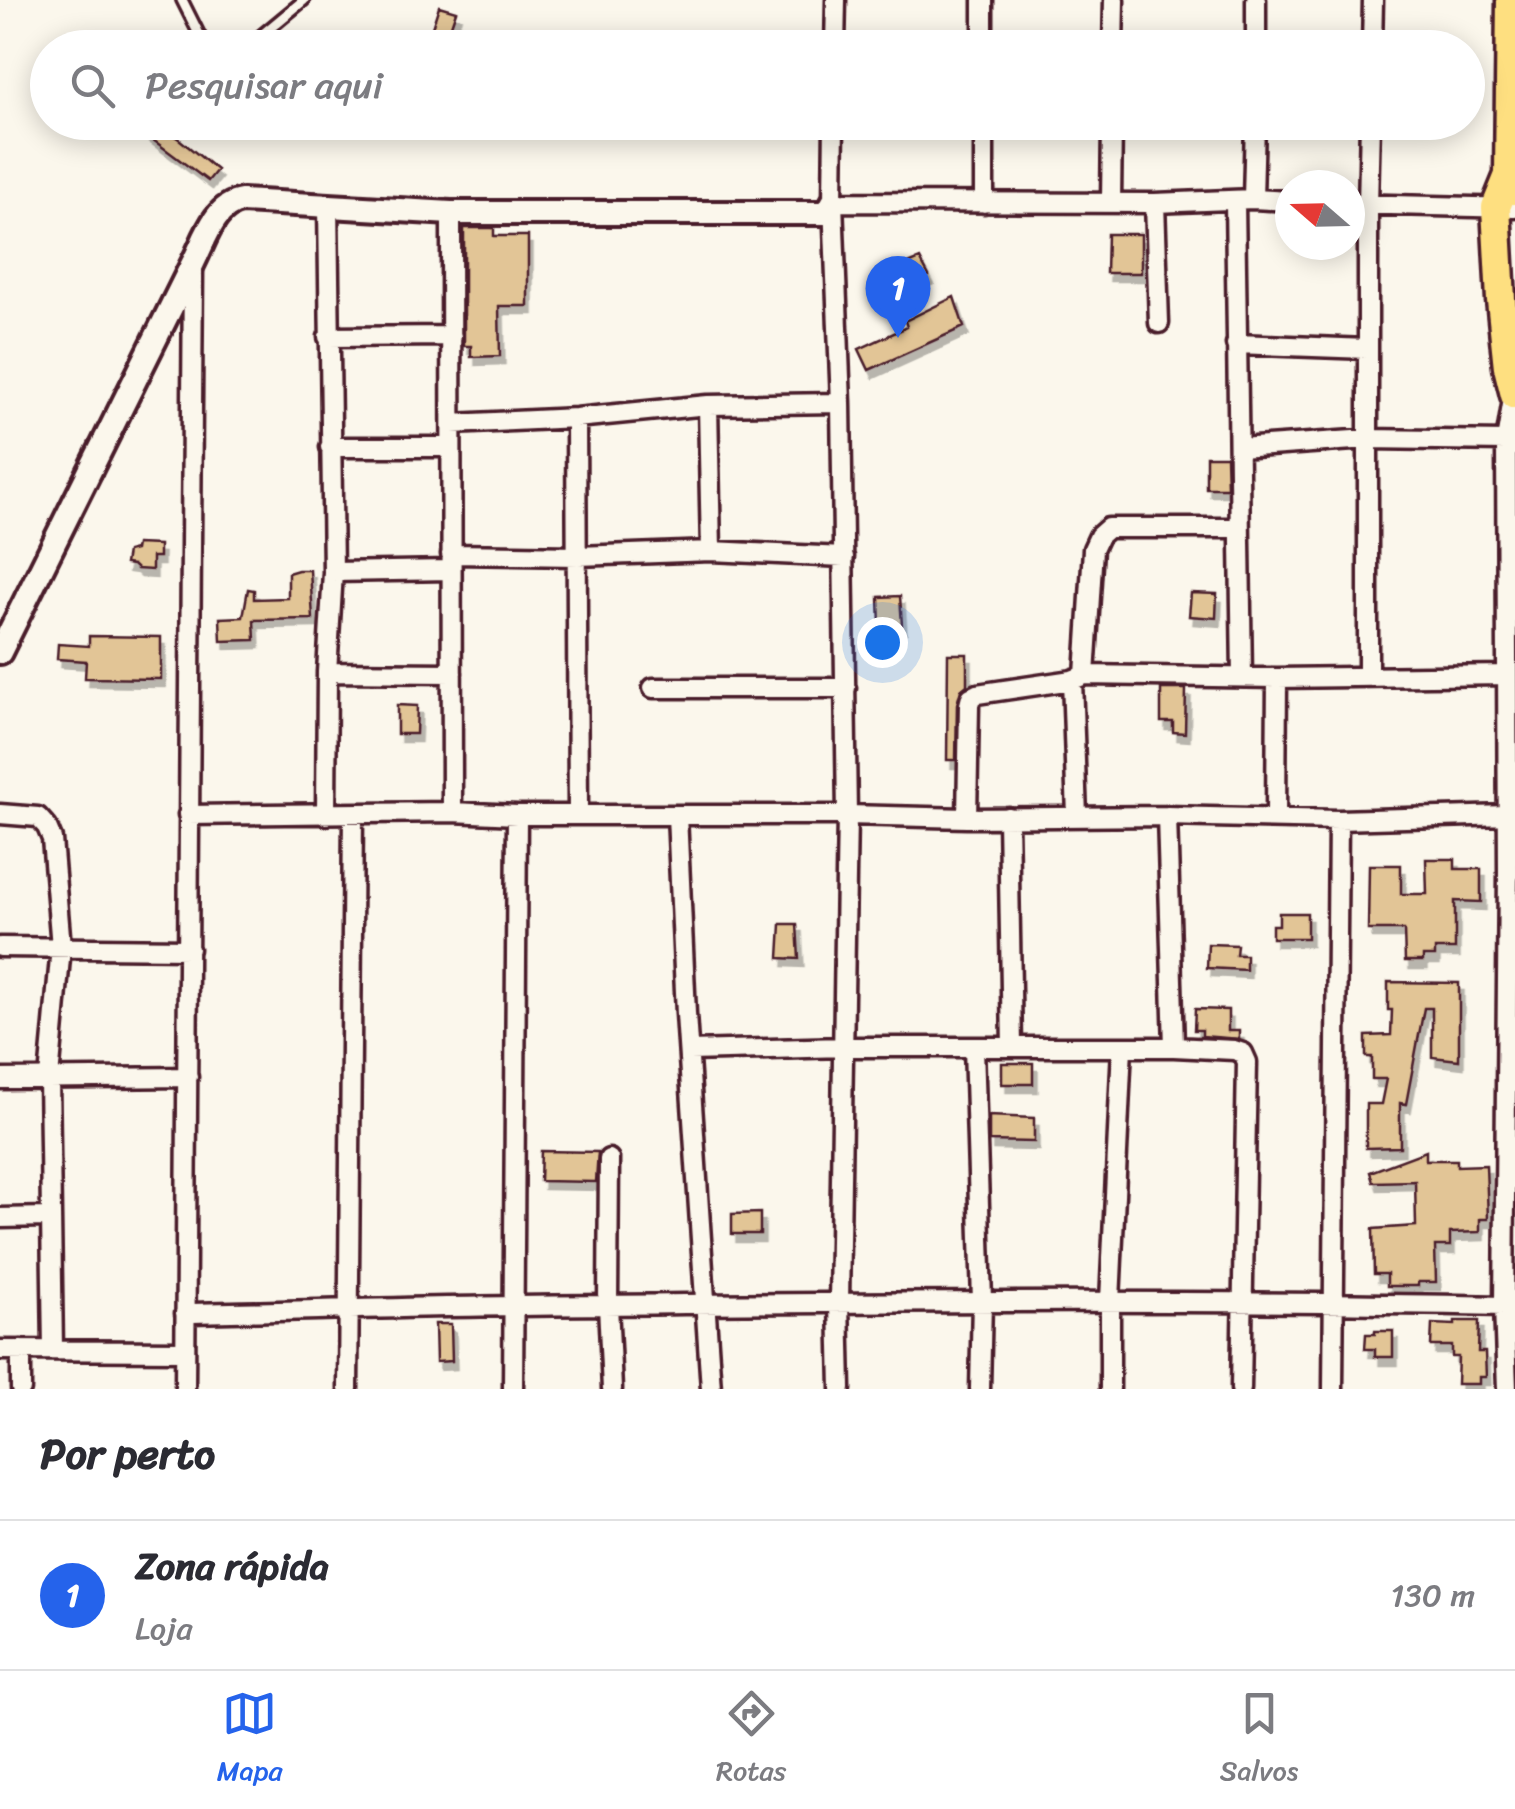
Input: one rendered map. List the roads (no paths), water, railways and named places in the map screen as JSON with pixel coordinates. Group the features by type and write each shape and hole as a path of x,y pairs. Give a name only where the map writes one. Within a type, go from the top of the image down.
{"main road":[{"path":"1511,0 1509,197 1501,300 1515,394"}],"street":[{"path":"835,30 836,0"},
{"path":"984,0 984,30"},
{"path":"1113,30 1114,0"},
{"path":"1256,0 1256,30"},
{"path":"1372,30 1373,0"},
{"path":"834,140 847,815 841,1389"},
{"path":"984,140 984,203"},
{"path":"1111,202 1112,140"},
{"path":"1242,677 1236,344 1244,200 1252,140"},
{"path":"1364,170 1368,140"},
{"path":"1365,205 1509,197"},
{"path":"833,202 1275,201"},
{"path":"0,652 193,263 218,214 229,203 451,212 827,213 833,202"},
{"path":"1155,202 1160,322"},
{"path":"326,815 326,672 333,572 328,205"},
{"path":"451,212 452,812"},
{"path":"1362,260 1367,350 1368,677"},
{"path":"185,1389 193,263"},
{"path":"328,337 452,336"},
{"path":"1236,344 1367,350"},
{"path":"1507,1389 1510,1344 1504,1306 1512,872 1506,675 1511,532 1506,441 1515,394"},
{"path":"452,424 576,418 708,405 841,403"},
{"path":"708,405 711,551"},
{"path":"576,418 578,814"},
{"path":"1239,448 1368,440 1506,441"},
{"path":"330,447 451,447"},
{"path":"1076,816 1078,678 1093,550 1099,536 1108,528 1238,528"},
{"path":"333,572 451,562 711,551 844,557"},
{"path":"326,672 452,673"},
{"path":"968,818 969,704 977,694 1078,678 1506,675"},
{"path":"1276,818 1277,678"},
{"path":"654,688 846,688"},
{"path":"188,815 452,812 517,816 1167,816 1338,820 1508,815"},
{"path":"0,814 38,817 52,839 61,947 49,1078 52,1350"},
{"path":"348,1389 353,814"},
{"path":"676,815 711,1389"},
{"path":"513,1389 517,816"},
{"path":"1167,816 1174,1047"},
{"path":"1008,818 1012,1047"},
{"path":"1332,1389 1338,820"},
{"path":"0,947 190,949"},
{"path":"689,1052 845,1047 1174,1047 1243,1053 1246,1062 1241,1389"},
{"path":"974,1047 982,1301 980,1389"},
{"path":"1110,1389 1110,1301 1122,1047"},
{"path":"0,1079 188,1076"},
{"path":"609,1159 612,1389"},
{"path":"0,1218 49,1216"},
{"path":"185,1312 982,1301 1504,1306"},
{"path":"0,1350 185,1351"},
{"path":"21,1350 21,1389"}],"lane":[{"path":"182,0 197,30"},
{"path":"268,30 304,0"}],"place":[{"name":"Zona rápida","path":"898,338"}]}
